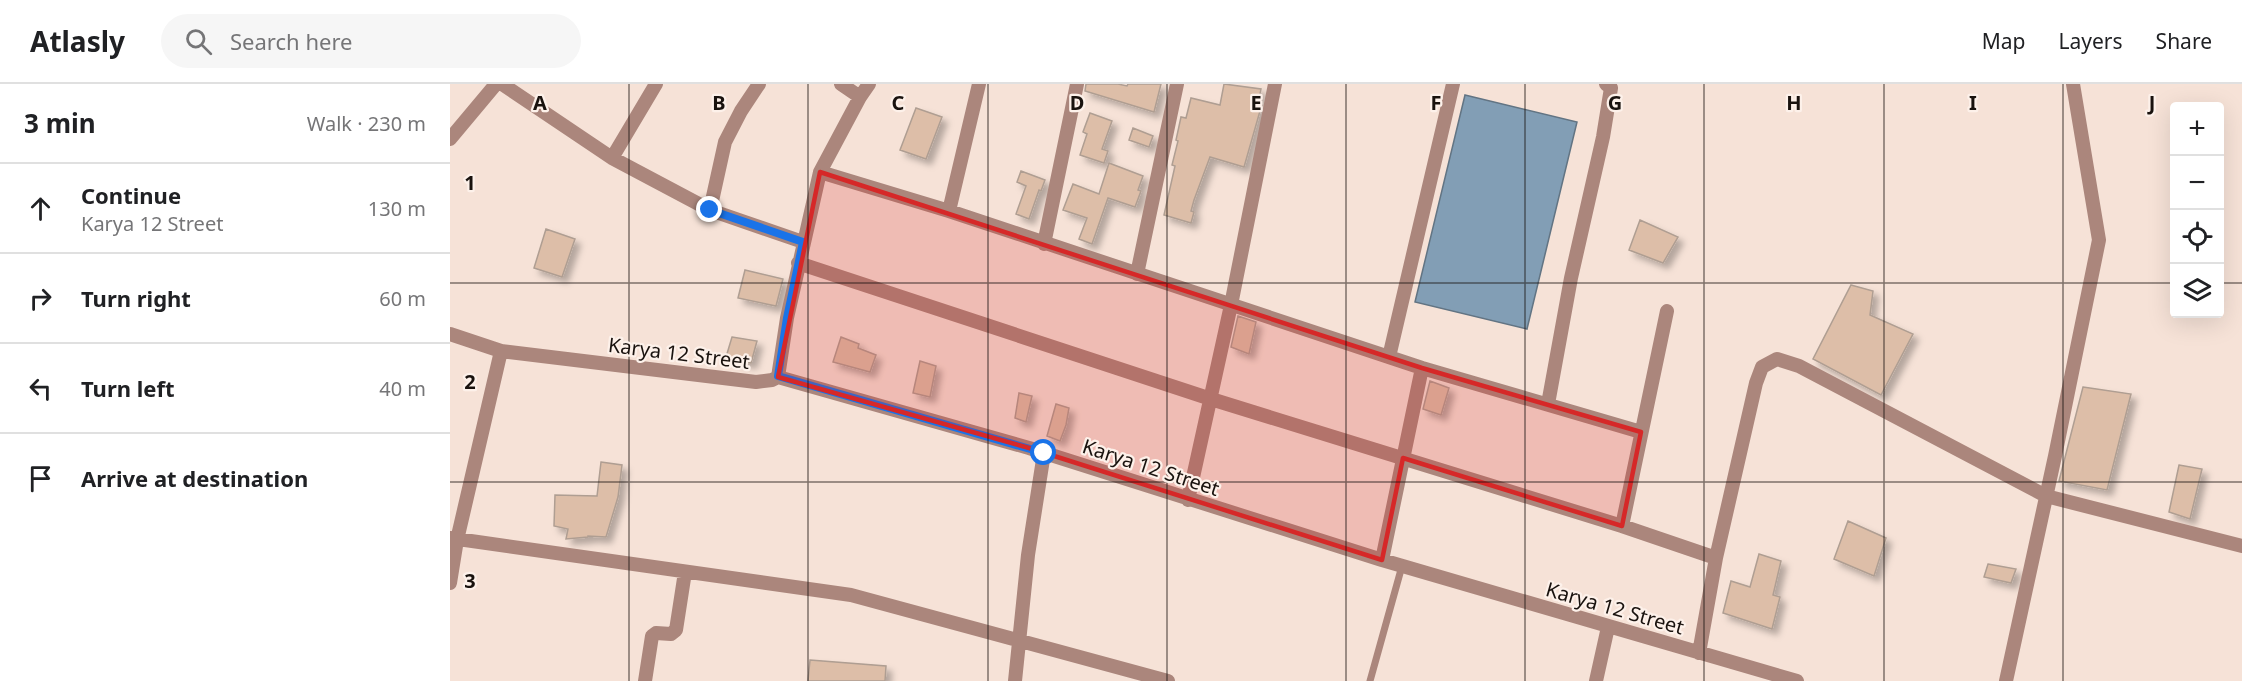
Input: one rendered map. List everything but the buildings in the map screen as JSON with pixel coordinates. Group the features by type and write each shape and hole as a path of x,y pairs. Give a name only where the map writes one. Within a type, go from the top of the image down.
{"street":[{"path":"450,139 496,84"},
{"path":"502,84 612,158 710,210 803,242"},
{"path":"612,158 656,84"},
{"path":"710,210 725,142 741,111 759,84"},
{"path":"841,84 860,97"},
{"path":"778,376 798,263 820,172 869,84"},
{"path":"949,211 979,84"},
{"path":"1044,244 1077,84"},
{"path":"1137,274 1177,84"},
{"path":"1188,500 1231,305 1275,84"},
{"path":"1389,357 1454,84"},
{"path":"1548,404 1571,278 1603,137 1611,88 1606,84"},
{"path":"2006,681 2099,240 2073,84"},
{"path":"820,172 949,211 1422,368 1641,432"},
{"path":"798,263 1210,399 1622,526 1716,558"},
{"path":"1622,526 1667,311"},
{"name":"Karya 12 Street","path":"450,334 501,351 756,382 772,380 778,376 1044,453 1402,566 1797,681"},
{"path":"450,583 453,539 501,351"},
{"path":"1699,653 1716,558 1756,383 1762,367 1777,359 1799,366 2046,496 2242,546"},
{"path":"1382,560 1422,368"},
{"path":"1015,681 1028,555 1044,453"},
{"path":"453,539 851,595 1168,681"},
{"path":"645,681 652,636 656,633 671,634 676,630 685,572"},
{"path":"1596,681 1608,627"}],"lane":[{"path":"1370,681 1402,566"}],"highlighted area":[{"path":"820,172 1422,368 1641,432 1622,526 1403,458 1382,560 1029,448 778,377"}],"water":[{"path":"1465,95 1577,122 1527,329 1415,302"}],"route":[{"path":"710,210 803,242 778,376 1044,453"}]}
